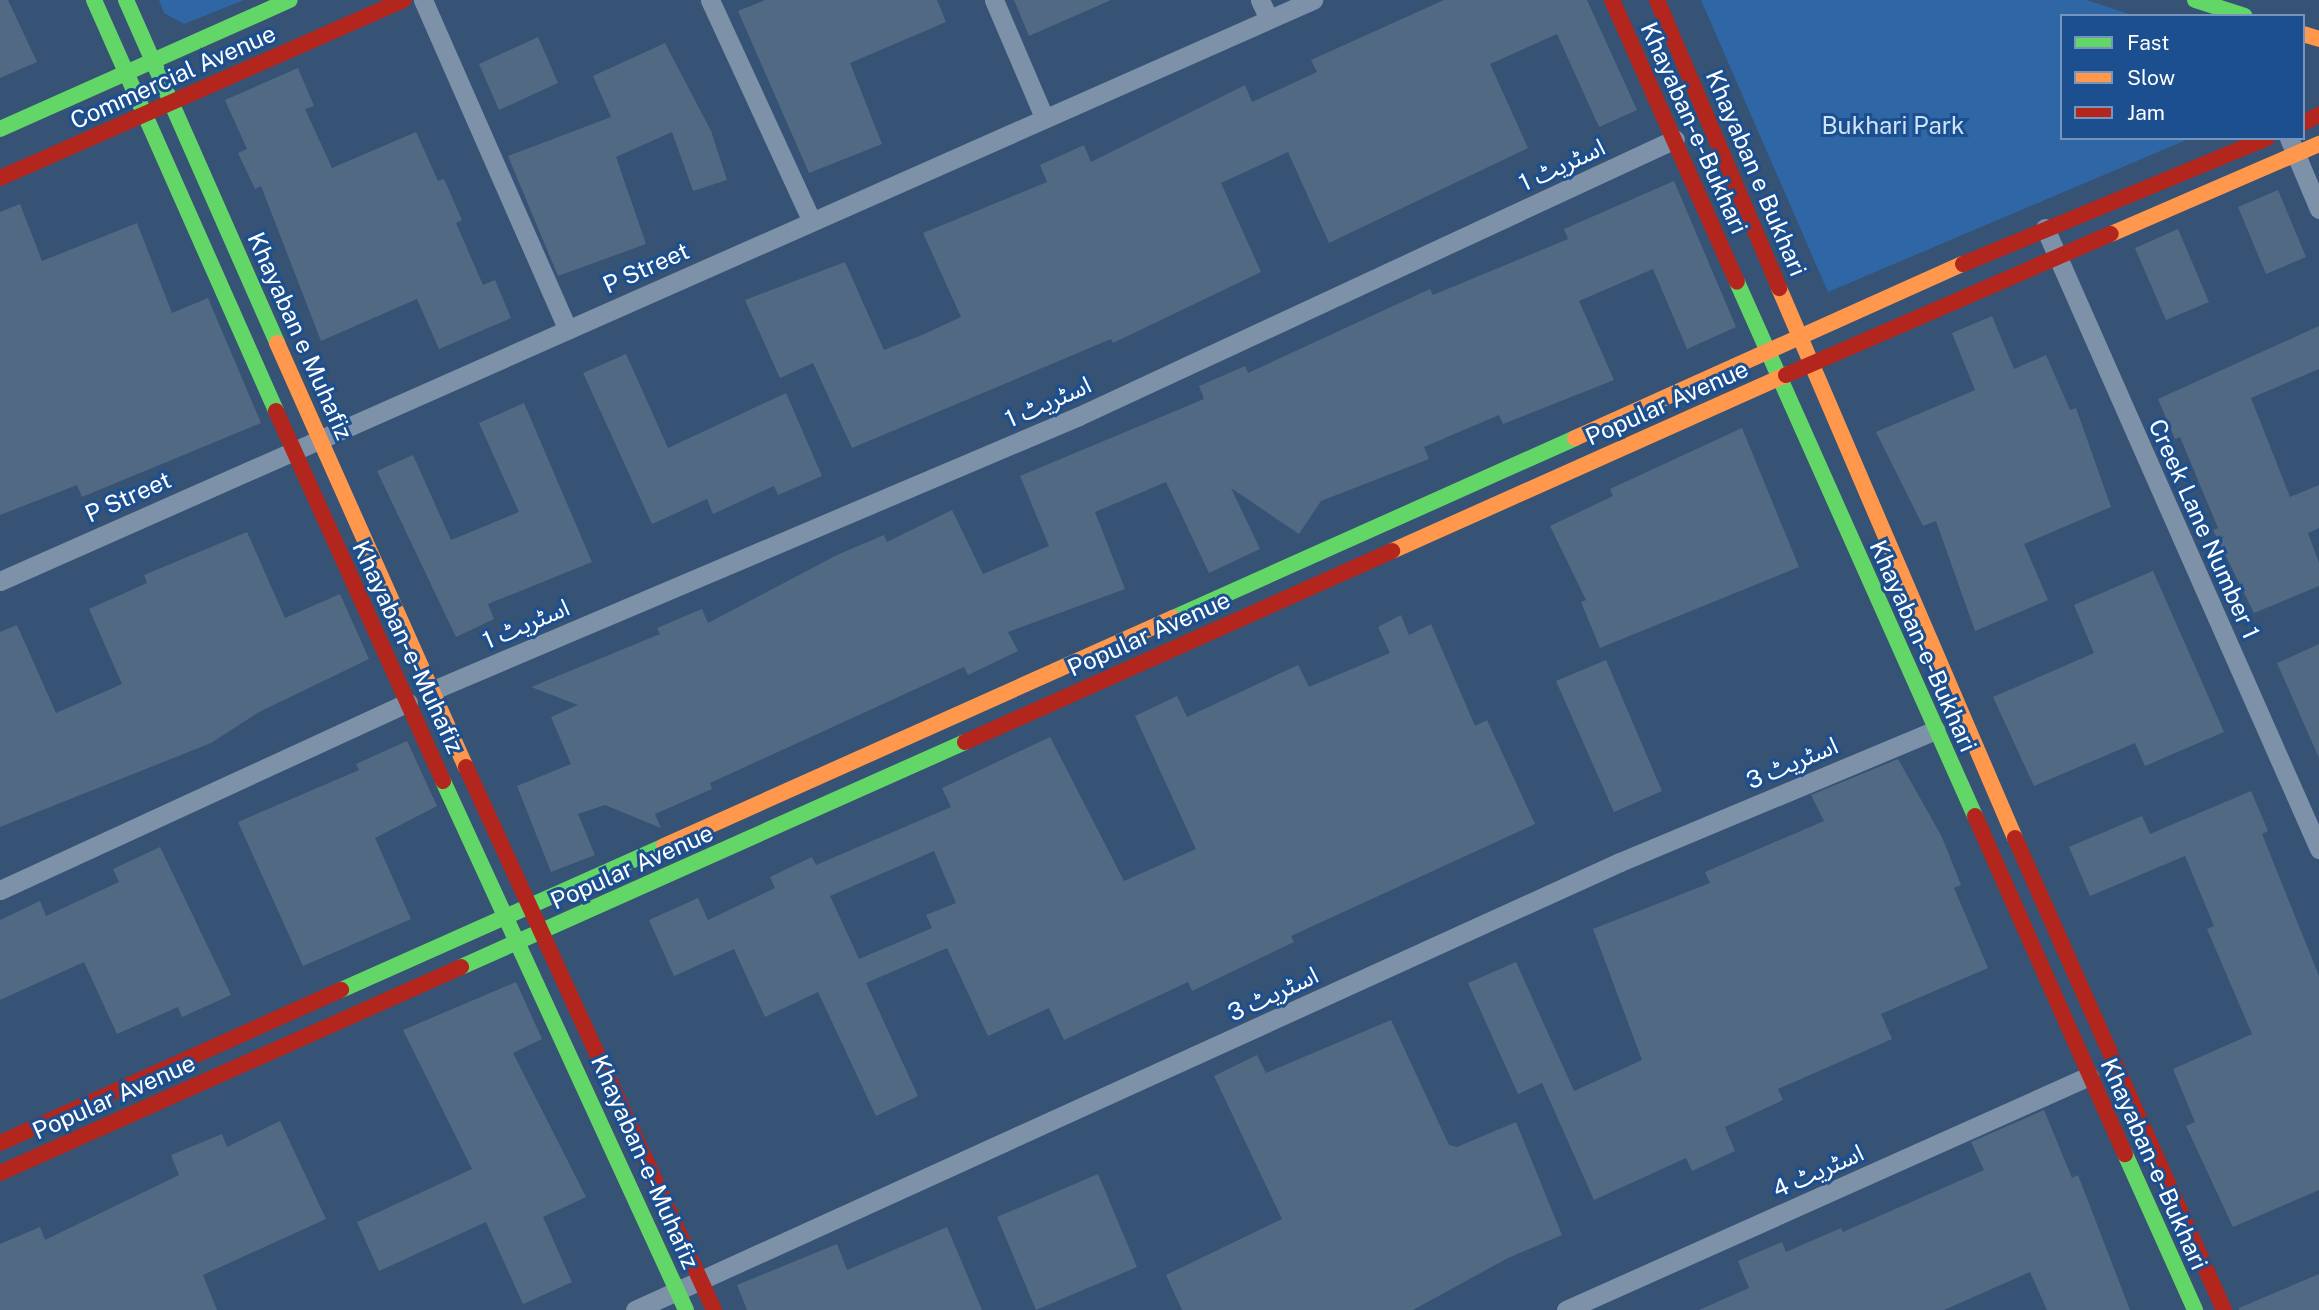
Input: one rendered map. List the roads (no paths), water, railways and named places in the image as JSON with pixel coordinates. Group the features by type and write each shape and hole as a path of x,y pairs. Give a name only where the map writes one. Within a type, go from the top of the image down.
{"street":[{"name":"Khayaban-e-Muhafiz","path":"94,0 408,702 687,1310"},
{"name":"Khayaban e Muhafiz","path":"126,0 431,691"},
{"name":"Commercial Avenue","path":"0,129 290,0"},
{"name":"Commercial Avenue","path":"0,178 403,0"},
{"path":"423,0 568,330"},
{"path":"710,0 811,220"},
{"path":"994,0 1043,115"},
{"path":"1260,0 1269,19"},
{"name":"P Street","path":"0,581 294,450 320,441 1043,115 1313,0"},
{"name":"Khayaban-e-Bukhari","path":"1612,0 2195,1310"},
{"name":"Khayaban e Bukhari","path":"1657,0 1812,364"},
{"path":"2195,0 2239,14"},
{"name":"اسٹریٹ 1","path":"431,691 1079,416 1675,139"},
{"name":"Popular Avenue","path":"0,1143 1768,351 2045,229 2262,140"},
{"name":"Popular Avenue","path":"0,1173 1780,378 2057,260 2292,146 2319,144"},
{"path":"2292,146 2319,209"},
{"name":"Creek Lane Number 1","path":"2045,229 2319,849"},
{"name":"Khayaban-e-Bukhari","path":"1812,364 2224,1310"},
{"name":"Khayaban-e-Muhafiz","path":"431,691 714,1310"},
{"path":"0,890 408,702"},
{"name":"اسٹریٹ 3","path":"635,1310 1620,862 1936,730"},
{"name":"اسٹریٹ 4","path":"1566,1310 2089,1076"},
{"path":"2129,1164 2154,1154"}],"park label":[{"name":"Bukhari Park","path":"1893,126"}]}
